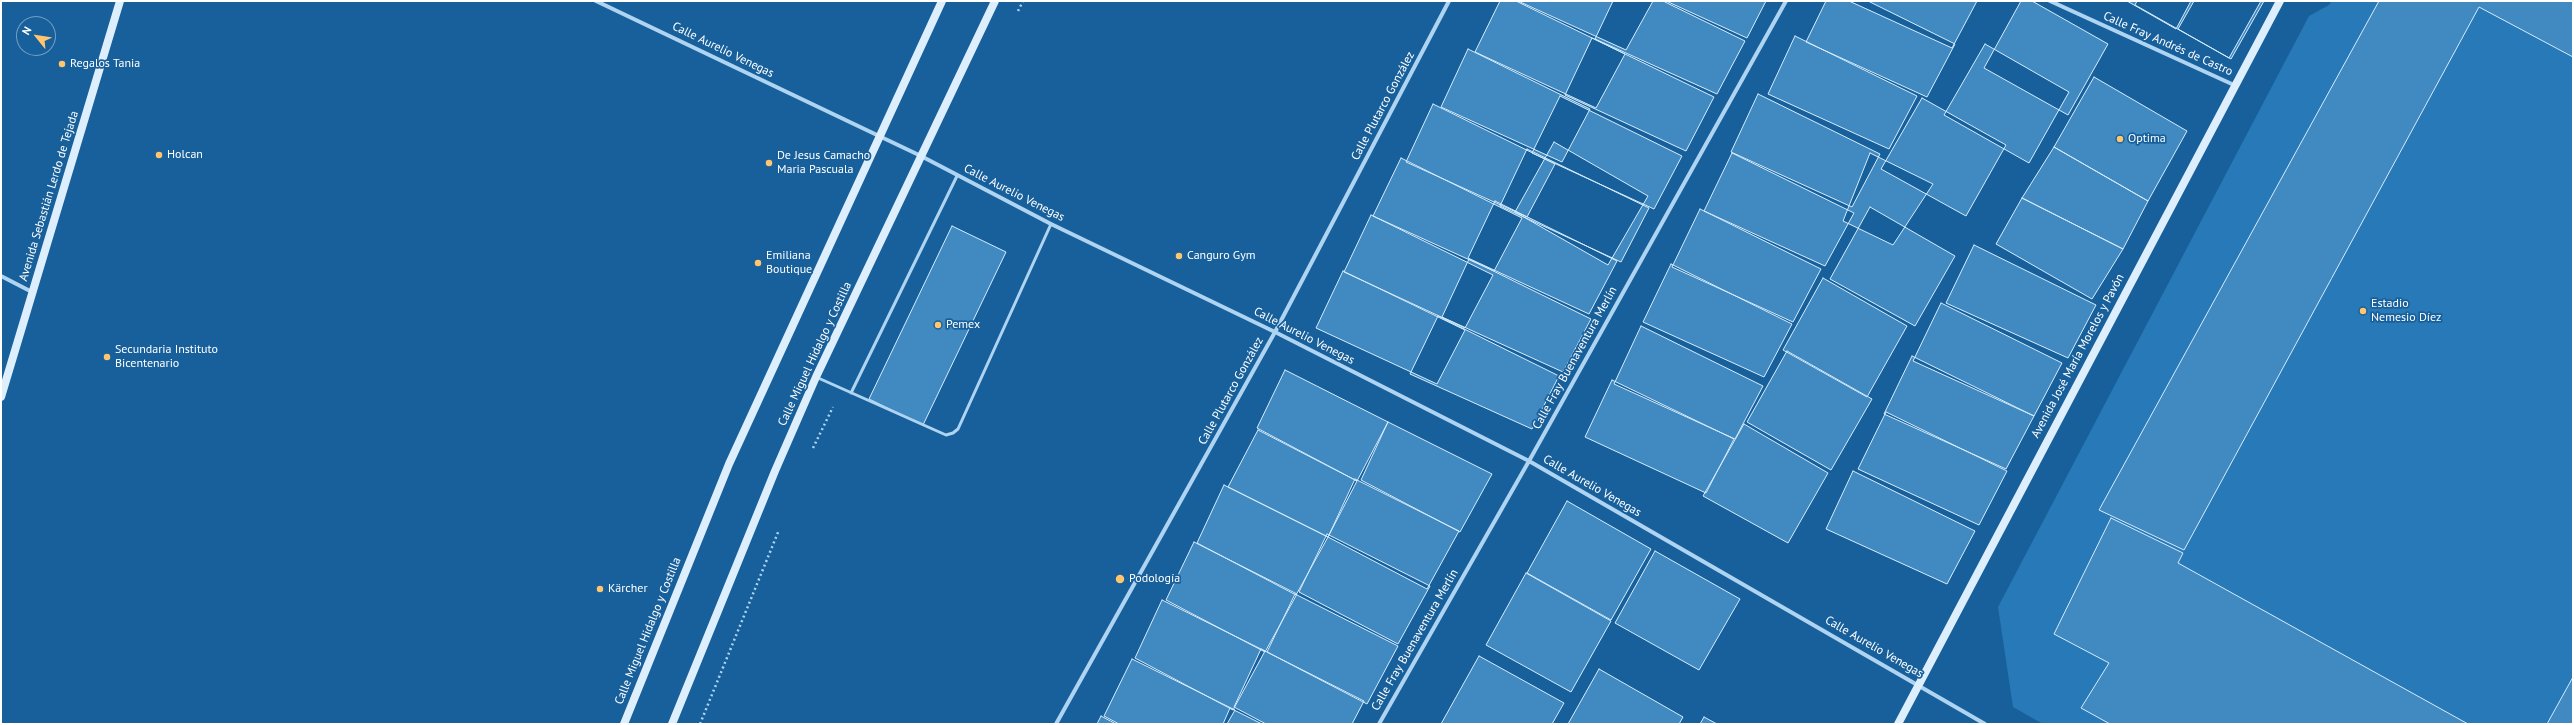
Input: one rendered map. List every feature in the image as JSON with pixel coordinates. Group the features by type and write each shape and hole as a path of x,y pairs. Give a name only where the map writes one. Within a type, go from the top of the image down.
{"main road":[{"name":"Avenida Sebastián Lerdo de Tejada","path":"1,397 120,1"},
{"name":"Calle Miguel Hidalgo y Costilla","path":"624,724 729,464 881,137 942,1"},
{"name":"Calle Miguel Hidalgo y Costilla","path":"672,724 775,471 816,377 995,1"},
{"name":"Avenida José María Morelos y Pavón","path":"1898,724 2234,85 2280,1"}],"street":[{"name":"Calle Aurelio Venegas","path":"596,1 921,156 1051,224 1275,332 1529,461 1985,724"},
{"name":"Calle Plutarco González","path":"1056,724 1275,332 1449,1"},
{"name":"Calle Fray Buenaventura Merlín","path":"1379,724 1529,461 1786,1"},
{"name":"Calle Fray Andrés de Castro","path":"2050,1 2234,85"},
{"path":"1,276 33,292"}],"lane":[{"path":"851,393 957,176"},
{"path":"816,377 946,435 953,434 958,429 1051,224"}],"shaded area":[{"name":"Estadio Nemesio Díez","path":"2332,1 2573,1 2573,724 2043,724 2013,707 1998,607 2309,16 2329,5"}],"building":[{"path":"1500,1 1516,1 1625,54 1596,108 1475,52"},
{"path":"1518,1 1653,1 1626,50"},
{"path":"1613,1 1663,1 1745,41 1717,94 1595,39"},
{"path":"1666,1 1766,1 1747,38"},
{"path":"1826,1 1868,1 1955,44 1927,97 1806,42"},
{"path":"1849,1 1977,1 1952,48"},
{"path":"2021,1 2032,1 2108,44 2068,115 1984,68"},
{"path":"2127,1 2191,1 2176,29"},
{"path":"2137,1 2261,1 2229,58 2135,5"},
{"path":"2194,1 2264,1 2231,59 2178,29"},
{"path":"2379,1 2573,1 2573,57 2479,7 2184,550 2099,510"},
{"path":"1795,36 1917,96 1889,149 1768,94"},
{"path":"1592,38 1714,97 1686,151 1565,95"},
{"path":"1985,44 2069,92 2029,163 1944,115"},
{"path":"1468,49 1590,109 1562,162 1441,107"},
{"name":"Optima","path":"2094,77 2187,131 2148,201 2054,147"},
{"path":"1758,94 1880,154 1852,207 1731,152"},
{"path":"1560,96 1682,156 1654,209 1532,153"},
{"path":"1922,98 2006,145 1966,216 1881,169"},
{"path":"1433,104 1555,164 1527,217 1406,162"},
{"path":"1554,142 1648,196 1608,265 1515,212"},
{"path":"2054,147 2148,201 2123,249 2022,198"},
{"path":"1527,149 1649,208 1621,262 1500,206"},
{"path":"1732,153 1854,213 1825,266 1704,211"},
{"path":"1870,153 1933,184 1893,245 1843,221"},
{"path":"1401,158 1522,218 1494,271 1373,216"},
{"path":"2022,198 2123,249 2092,299 1996,244"},
{"path":"1495,201 1617,261 1589,314 1468,258"},
{"path":"1870,207 1955,256 1915,326 1830,279"},
{"path":"1700,209 1821,269 1793,322 1672,267"},
{"path":"1371,215 1493,275 1465,328 1344,272"},
{"name":"Pemex","path":"952,226 1006,252 923,425 869,399"},
{"path":"1974,245 2096,305 2068,358 1946,303"},
{"path":"1469,259 1591,319 1563,372 1442,317"},
{"path":"1671,264 1792,324 1764,377 1643,322"},
{"path":"1343,271 1465,330 1437,384 1316,328"},
{"path":"1823,278 1907,326 1867,397 1783,350"},
{"path":"1941,303 2062,363 2034,416 1913,361"},
{"path":"1438,316 1559,376 1532,429 1410,374"},
{"path":"1641,326 1763,386 1735,439 1614,384"},
{"path":"1787,351 1872,399 1831,470 1747,422"},
{"path":"1912,356 2034,416 2006,469 1884,414"},
{"path":"1285,370 1388,422 1357,481 1257,428"},
{"path":"1612,380 1734,439 1706,493 1585,437"},
{"path":"1886,412 2007,471 1979,525 1858,469"},
{"path":"1388,422 1492,474 1460,532 1361,480"},
{"path":"1744,424 1828,473 1788,543 1703,496"},
{"path":"1258,430 1357,481 1328,537 1228,487"},
{"path":"1853,471 1975,531 1947,584 1826,529"},
{"path":"1355,479 1459,531 1427,589 1328,537"},
{"path":"1224,485 1328,537 1296,595 1197,543"},
{"path":"1567,501 1651,549 1611,620 1527,573"},
{"path":"2111,518 2183,553 2178,563 2468,724 2110,724 2081,708 2109,663 2054,634"},
{"path":"1327,534 1430,586 1398,644 1299,592"},
{"path":"1194,542 1297,594 1265,652 1166,600"},
{"path":"1655,551 1740,599 1699,670 1615,623"},
{"path":"1526,573 1611,621 1571,692 1486,645"},
{"path":"1295,594 1398,646 1367,704 1267,652"},
{"path":"1162,600 1265,651 1233,710 1135,658"},
{"path":"1261,649 1364,701 1352,724 1266,724 1234,707"},
{"path":"1479,656 1564,703 1552,724 1441,724"},
{"path":"1132,659 1235,710 1227,724 1119,724 1104,716"},
{"path":"1599,669 1683,717 1679,724 1568,724"},
{"path":"2573,677 2573,724 2547,724"},
{"path":"1230,708 1262,724 1223,724"},
{"path":"1101,716 1116,724 1097,724"},
{"path":"1704,717 1717,724 1700,724"}],"place":[{"name":"Regalos Tania","path":"62,64"},
{"name":"Optima","path":"2120,139"},
{"name":"Holcan","path":"159,155"},
{"name":"De Jesus Camacho Maria Pascuala","path":"769,163"},
{"name":"Canguro Gym","path":"1179,256"},
{"name":"Emiliana Boutique","path":"758,263"},
{"name":"Estadio Nemesio Díez","path":"2363,311"},
{"name":"Pemex","path":"938,325"},
{"name":"Secundaria Instituto Bicentenario","path":"107,357"},
{"name":"Podología","path":"1120,579"},
{"name":"Kärcher","path":"600,589"}]}
